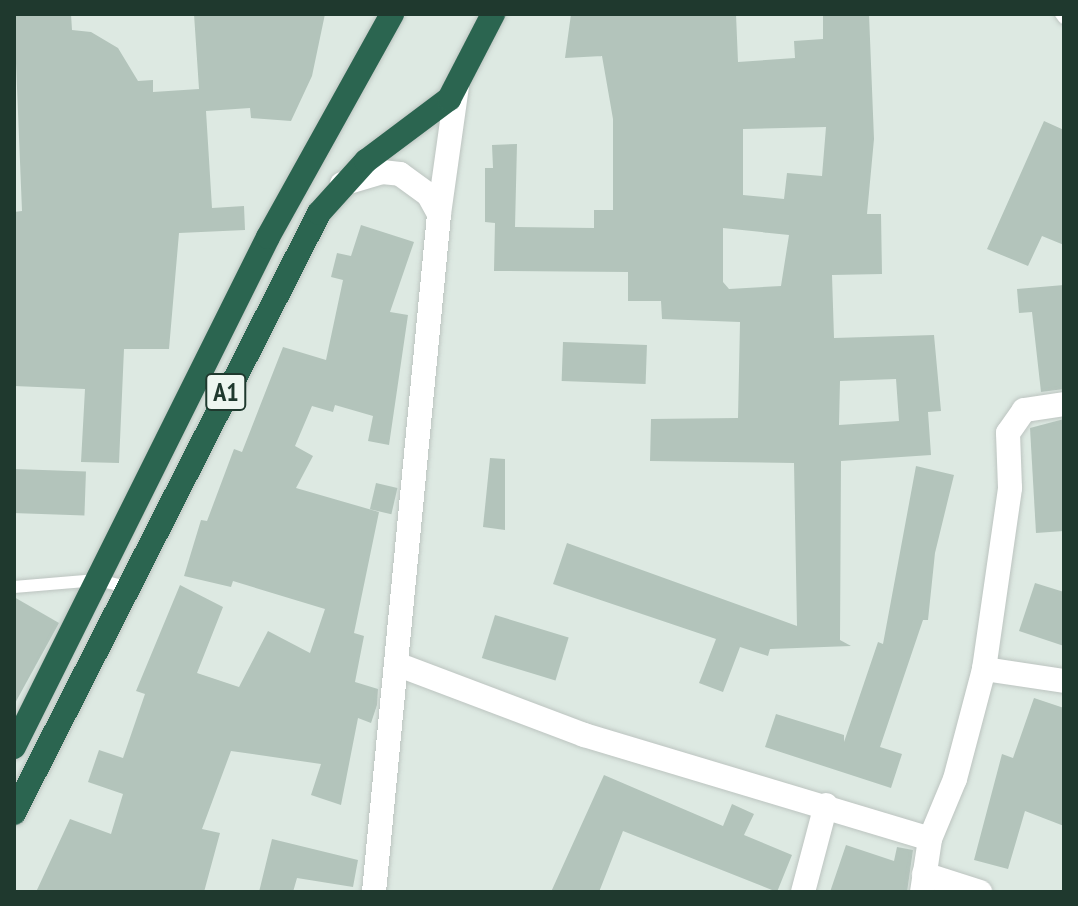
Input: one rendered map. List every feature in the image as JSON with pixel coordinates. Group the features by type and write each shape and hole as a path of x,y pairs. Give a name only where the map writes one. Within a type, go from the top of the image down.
{"highway":[{"name":"A1","path":"14,747 268,237 392,14"},
{"name":"A1","path":"14,813 292,263 340,185 433,115 457,86 493,14"}],"street":[{"path":"374,892 399,665 439,214 457,86"},
{"path":"340,185 382,172 400,174 428,194 439,214"},
{"path":"980,892 923,883 930,839 955,779 984,669 1010,488 1008,433 1024,410 1064,404"},
{"path":"399,665 584,735 826,805 930,839"},
{"path":"984,669 1064,681"},
{"path":"803,892 826,805"}],"lane":[{"path":"14,587 97,580 128,587"}],"building":[{"path":"14,14 71,14 72,30 91,32 118,48 138,81 153,80 153,92 199,89 194,14 325,14 312,76 291,121 251,118 250,108 206,111 212,208 244,206 245,230 179,233 169,349 124,349 119,463 81,462 85,389 14,386 14,212 22,211"},
{"path":"571,14 736,14 738,62 795,58 794,41 823,39 823,14 869,14 874,139 867,214 881,214 882,274 832,275 834,338 934,335 941,411 928,412 931,455 841,461 840,640 851,646 770,649 768,656 740,647 723,692 699,683 716,639 553,584 567,543 797,626 794,463 650,461 651,419 738,418 740,322 662,319 661,301 628,301 628,272 494,271 495,223 485,222 485,168 493,168 492,145 517,144 515,227 594,228 594,210 613,210 613,119 602,56 565,58","holes":["826,127 822,176 787,173 784,199 743,195 743,129","723,228 789,235 781,286 729,289 723,282","896,379 899,421 839,425 840,381"]},
{"path":"1044,121 1064,130 1064,245 1042,236 1028,266 987,249"},
{"path":"361,225 414,242 390,312 408,315 389,445 368,441 373,416 335,405 333,412 312,406 295,446 313,456 296,488 379,512 354,633 364,636 355,682 378,689 377,705 371,723 358,718 341,805 311,795 321,764 231,751 202,829 220,833 204,892 36,892 70,819 111,834 123,794 88,782 99,750 123,758 145,694 136,691 180,585 223,607 197,673 239,687 268,631 310,653 325,609 233,581 231,587 184,576 201,520 207,521 234,449 242,452 283,347 326,360 343,280 331,277 337,253 351,256"},
{"path":"1064,285 1064,389 1041,392 1032,312 1019,313 1017,289"},
{"path":"563,342 647,345 646,384 562,381"},
{"path":"1064,419 1064,531 1036,533 1030,428"},
{"path":"490,458 505,459 505,530 483,527"},
{"path":"916,466 954,475 935,553 928,620 923,620 880,747 902,754 891,788 765,747 776,714 844,735 844,742 878,642 883,644"},
{"path":"14,469 86,472 84,515 14,513"},
{"path":"376,483 397,488 391,514 370,509"},
{"path":"1035,583 1064,592 1064,646 1019,631"},
{"path":"14,597 59,623 14,705"},
{"path":"495,615 569,638 555,681 482,658"},
{"path":"1034,698 1064,708 1064,826 1025,811 1008,869 974,860 1002,754 1013,758"},
{"path":"604,775 723,826 732,804 754,814 744,835 792,855 777,892 623,831 599,892 551,892"},
{"path":"272,839 358,860 353,887 297,878 293,892 259,892"},
{"path":"846,845 894,861 897,847 913,850 907,892 830,892"}]}
